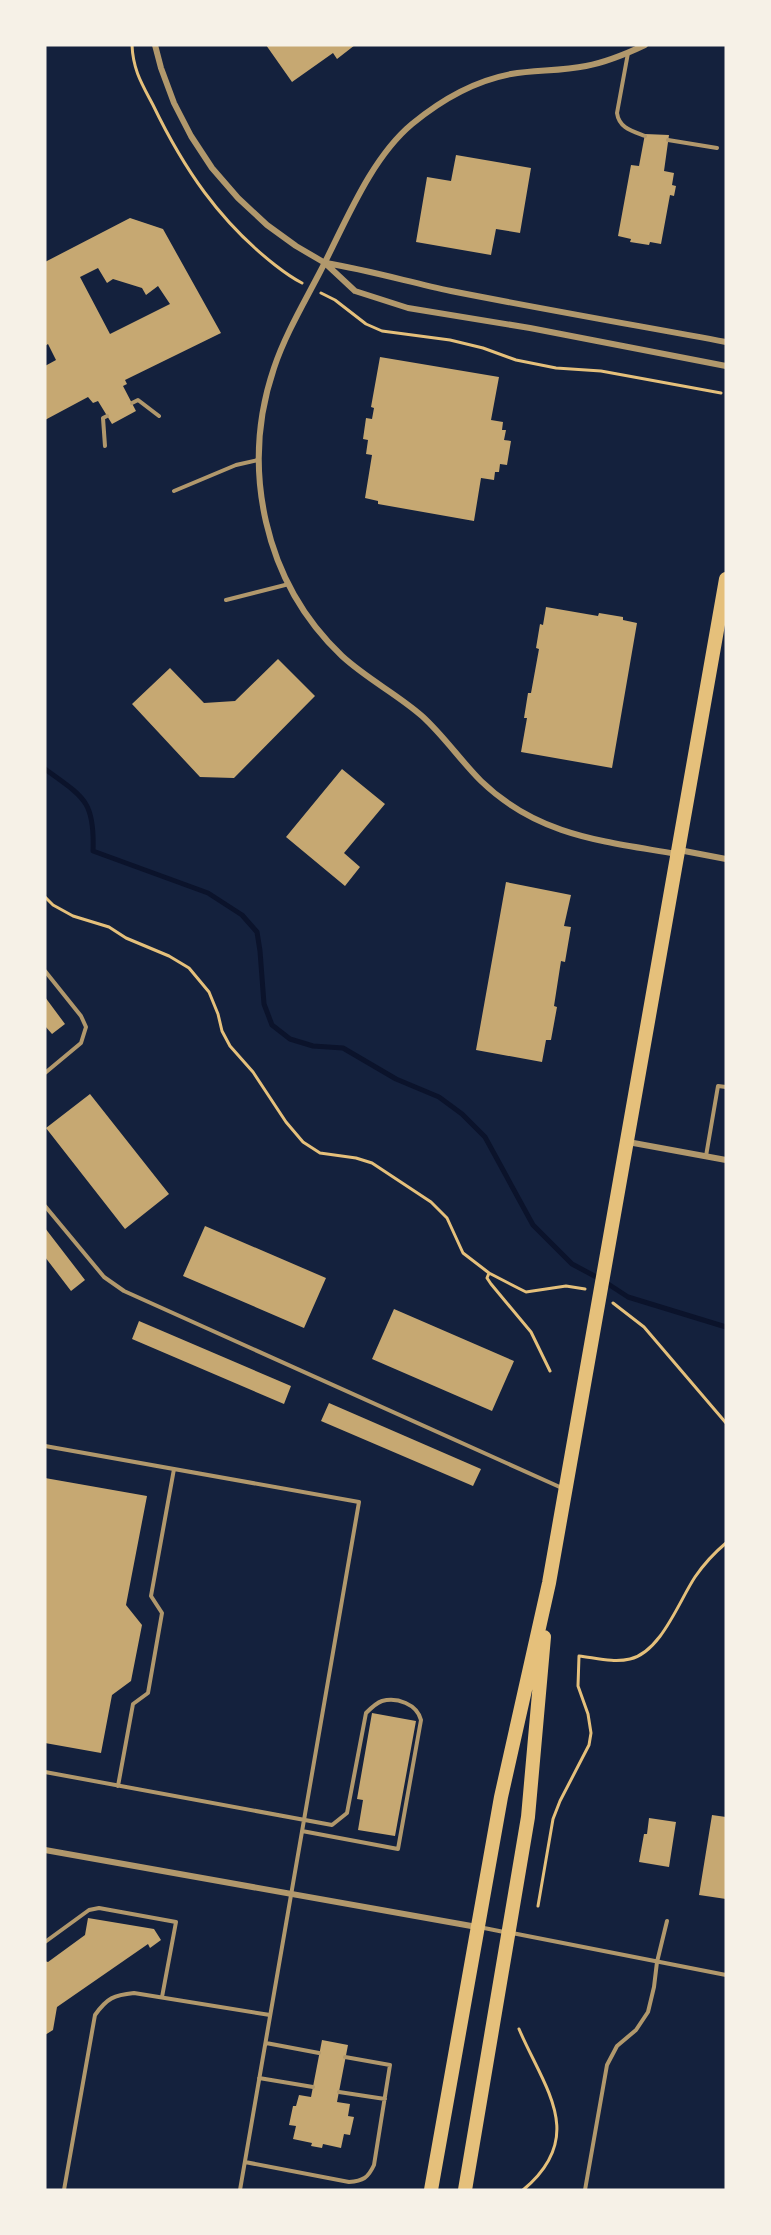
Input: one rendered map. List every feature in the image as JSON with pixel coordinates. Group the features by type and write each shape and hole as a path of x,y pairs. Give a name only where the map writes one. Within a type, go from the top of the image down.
{"main road":[{"path":"431,2190 501,1797 549,1583 565,1490 603,1303 605,1261 726,579"},
{"path":"465,2190 528,1817 549,1583"}],"street":[{"path":"154,45 174,104 212,168 238,198 267,225 325,263 354,291 408,308 530,327 726,366"},
{"path":"645,45 588,66 510,75 486,81 459,92 433,107 408,127 388,148 367,182 274,365 259,432 258,460 262,506 270,540 289,584 298,602 319,631 342,656 371,680 420,714 442,735 479,779 500,798 524,814 552,828 590,838 726,859"},
{"path":"325,263 361,269 406,282 450,291 726,342"},
{"path":"627,1142 726,1160"},
{"path":"45,1850 477,1927"}],"lane":[{"path":"628,53 617,113 618,120 623,127 645,136"},
{"path":"668,140 717,148"},
{"path":"132,403 138,400 159,416"},
{"path":"105,446 103,418 107,416"},
{"path":"174,491 236,465 258,460"},
{"path":"226,600 289,584"},
{"path":"45,970 81,1016 86,1027 81,1043 45,1073"},
{"path":"706,1156 718,1086 726,1087"},
{"path":"45,1206 104,1277 124,1291 565,1490"},
{"path":"45,1446 359,1502 240,2190"},
{"path":"118,1786 133,1704 148,1693 162,1613 151,1596 174,1469"},
{"path":"45,1772 332,1825 347,1813 366,1713 382,1701 396,1701 411,1705 419,1711 421,1720 398,1849 302,1831"},
{"path":"45,1942 89,1910 99,1908 176,1922 162,1997"},
{"path":"585,2190 607,2065 617,2046 636,2030 648,2013 667,1921"},
{"path":"477,1927 726,1975"},
{"path":"64,2190 95,2015 103,2004 117,1994 134,1993 270,2015"},
{"path":"266,2043 319,2053"},
{"path":"245,2163 349,2181 361,2181 367,2178 374,2165 390,2065 345,2057"},
{"path":"260,2078 313,2087"},
{"path":"339,2091 385,2099"}],"path":[{"path":"45,897 53,905 73,916 109,927 126,938 169,956 189,968 209,992 222,1031 230,1046 253,1072 262,1089 303,1142 320,1153 356,1158 372,1163 431,1202 447,1218 463,1253 489,1273 526,1292 566,1286 584,1288 592,1292"},
{"path":"489,1273 487,1278 491,1284 531,1332 550,1371"},
{"path":"603,1303 644,1327 726,1423"},
{"path":"538,1906 553,1819 589,1745 591,1733 588,1714 578,1686 579,1656 620,1660 633,1658 645,1651 655,1642 668,1623 705,1562 726,1543"},
{"path":"519,2029 552,2099 557,2125 556,2141 547,2165 523,2190"}],"building":[{"path":"266,45 355,45 337,59 333,53 292,82"},
{"path":"645,134 669,135 664,171 674,173 672,185 676,186 674,196 670,195 661,244 630,242 631,239 618,236 631,165 639,166"},
{"path":"456,155 531,168 520,233 496,229 491,255 416,242 427,177 451,181"},
{"path":"130,218 163,229 221,333 125,380 127,384 123,386 136,411 112,424 98,401 93,403 88,397 45,420 45,366 56,360 48,344 45,346 45,262","holes":["98,268 107,283 113,279 142,288 146,295 158,286 170,304 110,334 80,277"]},
{"path":"380,357 499,377 491,420 503,422 502,430 506,430 504,440 511,441 507,465 500,464 499,472 495,472 494,480 481,478 474,521 378,504 378,501 365,498 372,455 366,454 368,440 363,439 366,418 372,419 374,408 371,407"},
{"path":"546,607 598,616 599,613 623,617 623,620 637,623 612,768 521,752 527,718 524,718 528,693 531,693 539,649 536,648 540,624 543,625"},
{"path":"278,659 315,696 234,778 200,777 132,704 170,668 204,703 235,701"},
{"path":"342,769 385,804 344,853 360,867 345,886 286,837"},
{"path":"506,882 571,895 564,926 571,927 565,962 561,961 554,1006 557,1007 551,1040 546,1040 542,1062 476,1050"},
{"path":"45,997 65,1024 52,1034 45,1026"},
{"path":"90,1094 169,1194 125,1229 46,1128"},
{"path":"205,1226 326,1278 304,1328 183,1276"},
{"path":"45,1228 85,1280 71,1291 45,1257"},
{"path":"394,1309 514,1361 492,1411 372,1359"},
{"path":"139,1321 291,1386 284,1404 132,1339"},
{"path":"329,1403 481,1469 473,1486 321,1421"},
{"path":"45,1478 147,1496 126,1605 142,1625 131,1681 112,1695 101,1753 45,1743"},
{"path":"372,1713 416,1721 395,1836 358,1830 363,1800 357,1799"},
{"path":"712,1815 726,1817 726,1899 699,1895"},
{"path":"649,1818 676,1822 669,1867 639,1862"},
{"path":"88,1918 154,1929 161,1940 150,1948 148,1944 57,2007 53,2030 45,2035 45,1961 48,1962 85,1935"},
{"path":"322,2040 348,2045 337,2102 350,2104 348,2116 354,2117 350,2135 344,2134 341,2148 323,2144 322,2148 311,2146 312,2143 293,2139 296,2126 289,2125 293,2106 296,2106 299,2095 311,2097"}],"waterway":[{"path":"45,769 69,786 84,801 92,821 93,851 208,893 242,915 257,932 264,1004 272,1025 290,1039 313,1046 343,1048 396,1079 439,1097 462,1114 485,1137 533,1225 572,1264 628,1297 726,1327"}]}
